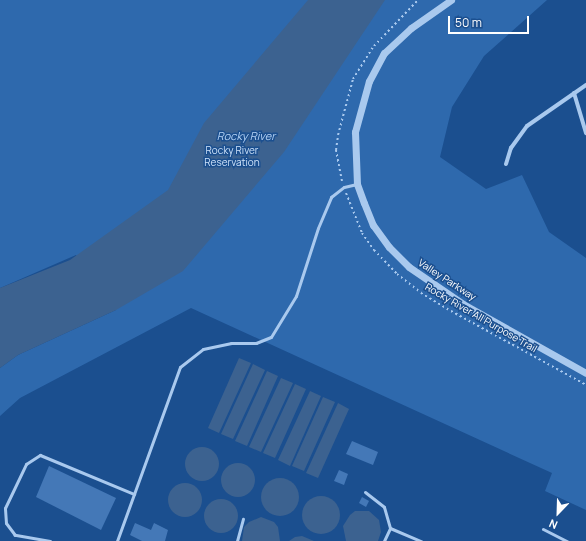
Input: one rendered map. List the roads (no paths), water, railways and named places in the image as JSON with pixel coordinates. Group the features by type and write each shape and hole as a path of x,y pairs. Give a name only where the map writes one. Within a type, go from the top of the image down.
{"street":[{"name":"Valley Parkway","path":"451,0 411,28 384,53 369,81 355,132 357,184 373,225 389,247 409,267 463,304 586,373"},
{"path":"506,164 511,148 528,126 586,85"},
{"path":"574,93 586,133"}],"lane":[{"path":"117,541 180,367 203,349 231,344 256,343 271,337 296,296 318,228 331,197 344,187 357,184"},
{"path":"50,541 15,535 6,523 5,508 26,464 40,455 134,494"},
{"path":"365,492 375,497 384,507 390,528 384,541"},
{"path":"237,541 243,519"},
{"path":"390,528 421,541"},
{"path":"543,529 567,541"}],"water":[{"name":"Rocky River","path":"308,0 385,0 284,152 183,271 116,310 18,355 0,368 0,288 70,260 168,190 204,123"},
{"path":"239,358 251,363 219,433 208,428"},
{"path":"253,364 265,370 233,439 221,434"},
{"path":"267,371 278,376 247,446 235,441"},
{"path":"281,378 293,383 261,452 249,447"},
{"path":"295,384 306,389 275,458 263,453"},
{"path":"310,391 321,396 290,466 278,460"},
{"path":"323,397 335,402 304,471 292,466"},
{"path":"338,403 349,409 318,478 306,473"},
{"path":"199,447 205,447 209,448 216,454 219,464 218,471 212,478 205,481 199,481 195,480 188,474 185,467 185,461 186,457 192,450"},
{"path":"235,463 241,463 245,464 252,470 255,480 254,487 248,494 241,497 235,497 231,496 224,490 221,483 221,477 222,473 228,466"},
{"path":"276,478 284,478 294,483 298,490 298,504 294,511 284,516 276,516 266,511 264,508 261,501 261,493 266,483 269,481"},
{"path":"182,483 188,483 192,484 199,490 202,500 201,507 195,514 188,517 182,517 178,516 171,510 168,503 168,497 169,493 175,486"},
{"path":"317,496 325,496 335,501 339,508 339,522 335,529 325,534 317,534 307,529 305,526 302,519 302,511 307,501 310,499"},
{"path":"218,499 224,499 228,500 235,506 238,516 237,523 231,530 224,533 218,533 214,532 207,526 204,519 204,513 205,509 211,502"},
{"path":"355,511 369,511 379,520 381,532 378,541 346,541 343,526 350,515"},
{"path":"261,517 274,522 278,527 280,541 242,541 244,527 249,522"},
{"path":"302,536 314,541 289,541 295,537"}],"park label":[{"name":"Rocky River Reservation","path":"232,156"}]}
